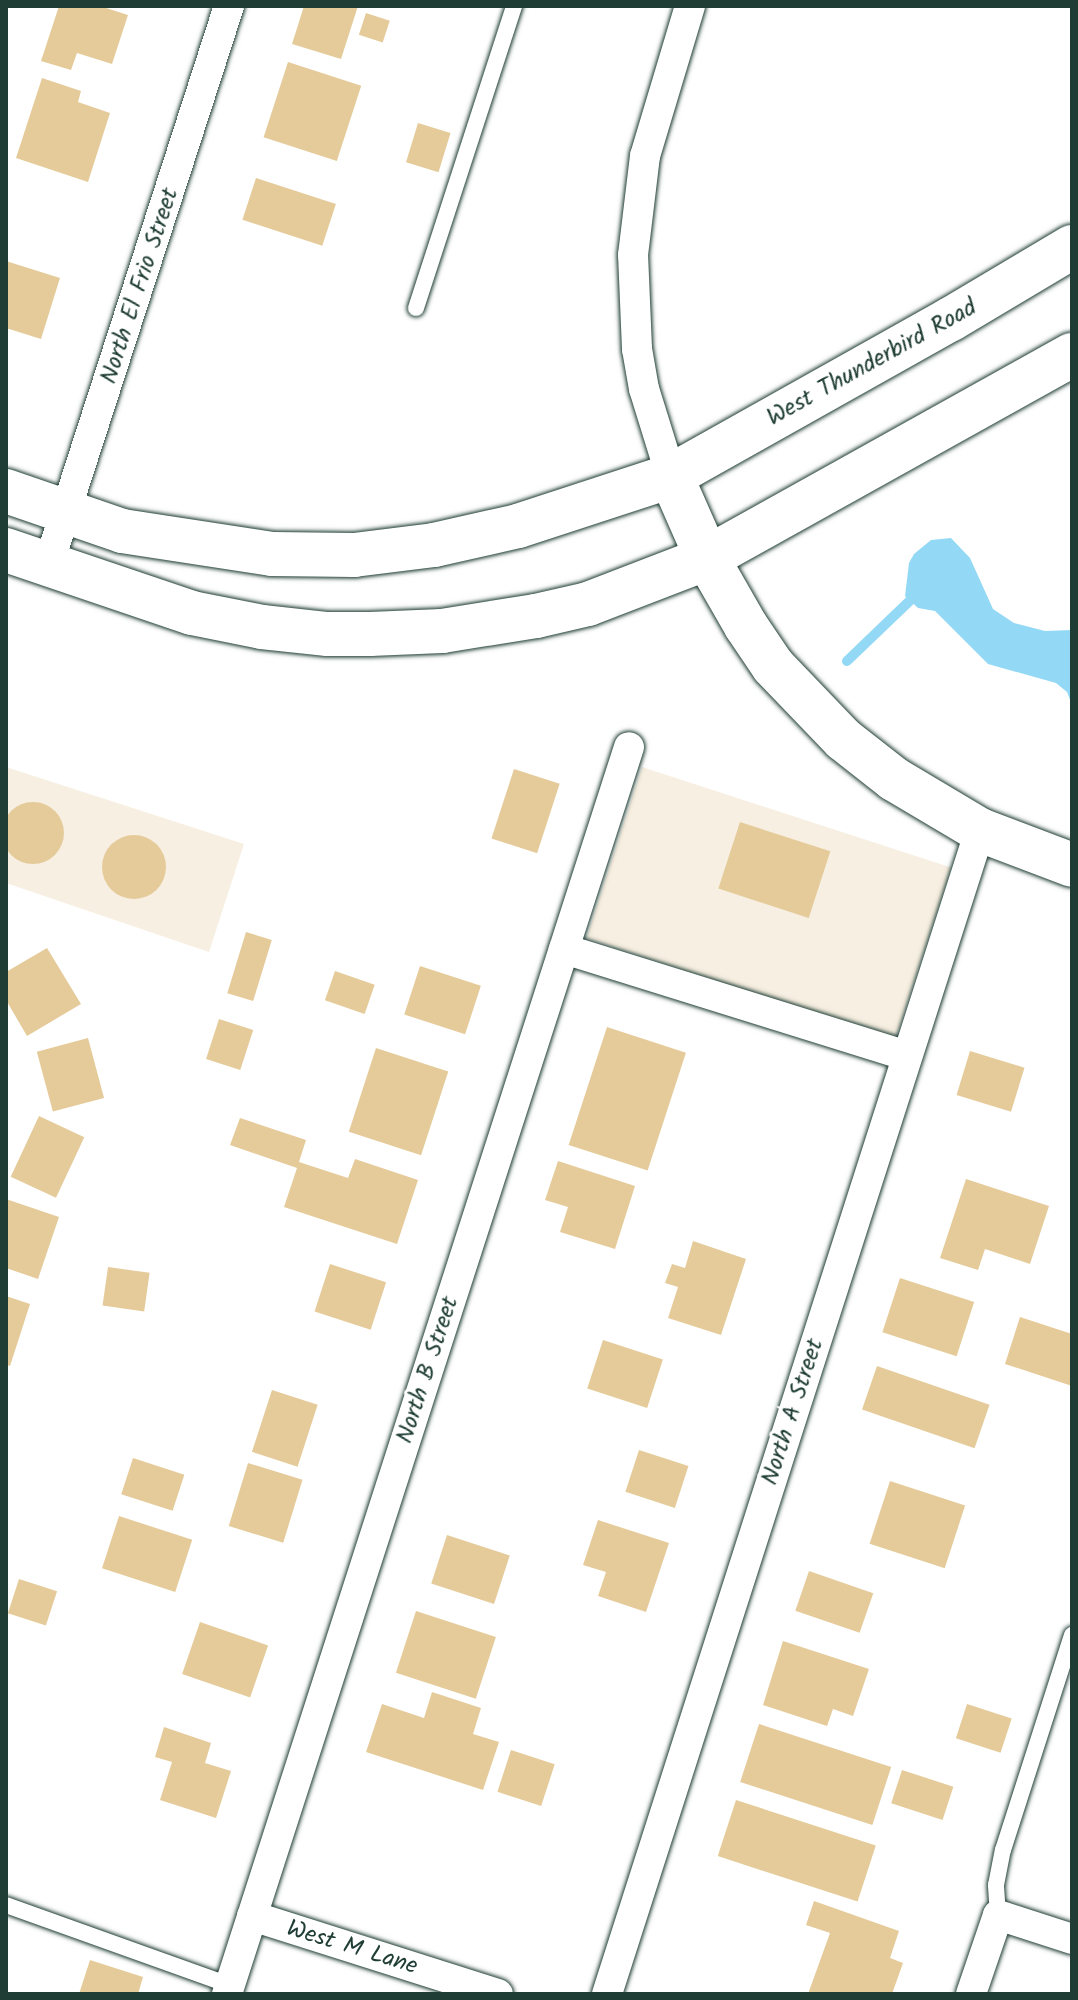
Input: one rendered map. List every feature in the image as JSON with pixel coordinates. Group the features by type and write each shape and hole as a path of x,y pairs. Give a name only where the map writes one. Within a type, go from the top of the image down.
{"main road":[{"name":"West Thunderbird Road","path":"6,491 122,531 272,554 354,555 434,545 518,526 671,476 951,319 1072,247"},
{"path":"6,550 192,613 328,634 442,631 536,616 588,604 707,558 1072,355"},
{"path":"671,476 707,558 746,626 773,666 843,739 894,779 980,830 1072,865"}],"street":[{"name":"North El Frio Street","path":"48,566 229,6"},
{"path":"671,476 644,389 637,349 633,255 645,156 690,6"},
{"name":"North B Street","path":"228,1989 629,747"},
{"name":"North A Street","path":"607,1994 980,830"},
{"path":"564,949 907,1056"},
{"path":"971,1994 998,1915 1072,1939"},
{"name":"West M Lane","path":"252,1916 498,1994"}],"lane":[{"path":"416,308 514,6"},
{"path":"998,1915 996,1885 1003,1850 1072,1635"},
{"path":"6,1905 228,1989"}],"shaded area":[{"path":"6,767 244,844 209,952 6,883"},
{"path":"642,767 951,867 895,1039 586,938"}],"water":[{"path":"951,538 970,558 993,609 1014,623 1045,631 1072,630 1072,705 1067,692 1056,683 988,664 935,611 918,608 905,596 909,563 914,554 931,540"}],"building":[{"path":"59,6 100,6 128,15 112,64 77,53 71,70 41,61"},
{"path":"304,6 358,6 341,59 292,44"},
{"path":"366,13 390,21 383,43 359,35"},
{"path":"288,62 361,86 337,161 264,137"},
{"path":"42,78 81,91 78,102 110,113 88,182 16,158"},
{"path":"418,123 451,133 439,172 406,162"},
{"path":"256,178 336,204 322,246 242,220"},
{"path":"6,261 60,278 41,339 6,328"},
{"path":"514,769 560,784 537,853 491,838"},
{"path":"33,802 55,811 64,833 55,855 33,864 11,855 2,833 11,811"},
{"path":"740,822 830,851 809,918 718,889"},
{"path":"134,835 152,841 160,849 166,867 160,885 152,893 134,899 116,893 108,885 102,867 108,849 116,841"},
{"path":"246,932 272,940 253,1001 227,993"},
{"path":"47,948 81,1004 27,1036 6,1000 6,972"},
{"path":"420,966 481,986 465,1034 404,1015"},
{"path":"335,971 375,985 365,1014 325,1000"},
{"path":"219,1019 253,1030 240,1070 206,1059"},
{"path":"607,1027 686,1053 648,1171 569,1145"},
{"path":"88,1038 104,1098 53,1112 37,1052"},
{"path":"376,1048 448,1071 421,1155 349,1132"},
{"path":"970,1051 1025,1068 1011,1112 957,1095"},
{"path":"39,1116 84,1137 56,1198 11,1177"},
{"path":"240,1118 306,1140 299,1162 348,1178 355,1159 418,1180 397,1244 284,1207 297,1168 230,1145"},
{"path":"558,1161 635,1186 615,1249 560,1232 568,1207 545,1200"},
{"path":"966,1179 1049,1206 1030,1264 985,1249 978,1270 940,1258"},
{"path":"6,1199 59,1217 38,1279 6,1268"},
{"path":"693,1241 746,1259 721,1335 668,1318 678,1287 665,1283 672,1264 685,1268"},
{"path":"330,1264 386,1282 371,1330 315,1312"},
{"path":"108,1267 150,1273 144,1311 103,1306"},
{"path":"900,1278 974,1302 957,1356 882,1332"},
{"path":"6,1296 30,1304 10,1366 6,1365"},
{"path":"1020,1317 1072,1334 1072,1386 1005,1364"},
{"path":"603,1340 663,1359 647,1408 587,1389"},
{"path":"877,1366 990,1405 975,1448 862,1409"},
{"path":"272,1390 318,1405 298,1467 252,1452"},
{"path":"639,1450 688,1466 675,1508 625,1492"},
{"path":"133,1458 184,1475 173,1511 121,1494"},
{"path":"248,1463 303,1480 283,1543 229,1526"},
{"path":"890,1481 965,1505 945,1568 870,1544"},
{"path":"119,1516 192,1540 175,1592 102,1568"},
{"path":"598,1520 669,1543 646,1612 598,1596 606,1572 583,1565"},
{"path":"447,1535 510,1555 494,1604 431,1584"},
{"path":"809,1571 873,1593 860,1633 795,1611"},
{"path":"19,1579 57,1591 46,1626 8,1613"},
{"path":"416,1611 496,1637 476,1699 396,1673"},
{"path":"200,1622 268,1645 250,1697 182,1674"},
{"path":"783,1641 869,1669 853,1716 833,1709 827,1726 763,1705"},
{"path":"432,1692 481,1708 473,1734 499,1742 483,1790 366,1752 382,1704 424,1718"},
{"path":"967,1704 1012,1719 1001,1753 956,1738"},
{"path":"759,1724 891,1767 872,1825 740,1782"},
{"path":"164,1727 211,1743 205,1763 231,1771 216,1818 160,1800 172,1762 155,1757"},
{"path":"511,1750 555,1764 541,1806 497,1792"},
{"path":"902,1770 953,1787 943,1820 891,1803"},
{"path":"736,1800 876,1845 858,1902 718,1856"},
{"path":"814,1901 899,1931 890,1958 903,1963 892,1994 808,1994 830,1933 806,1925"},
{"path":"90,1960 143,1977 138,1994 79,1994"}],"waterway":[{"path":"847,661 918,593"}]}
